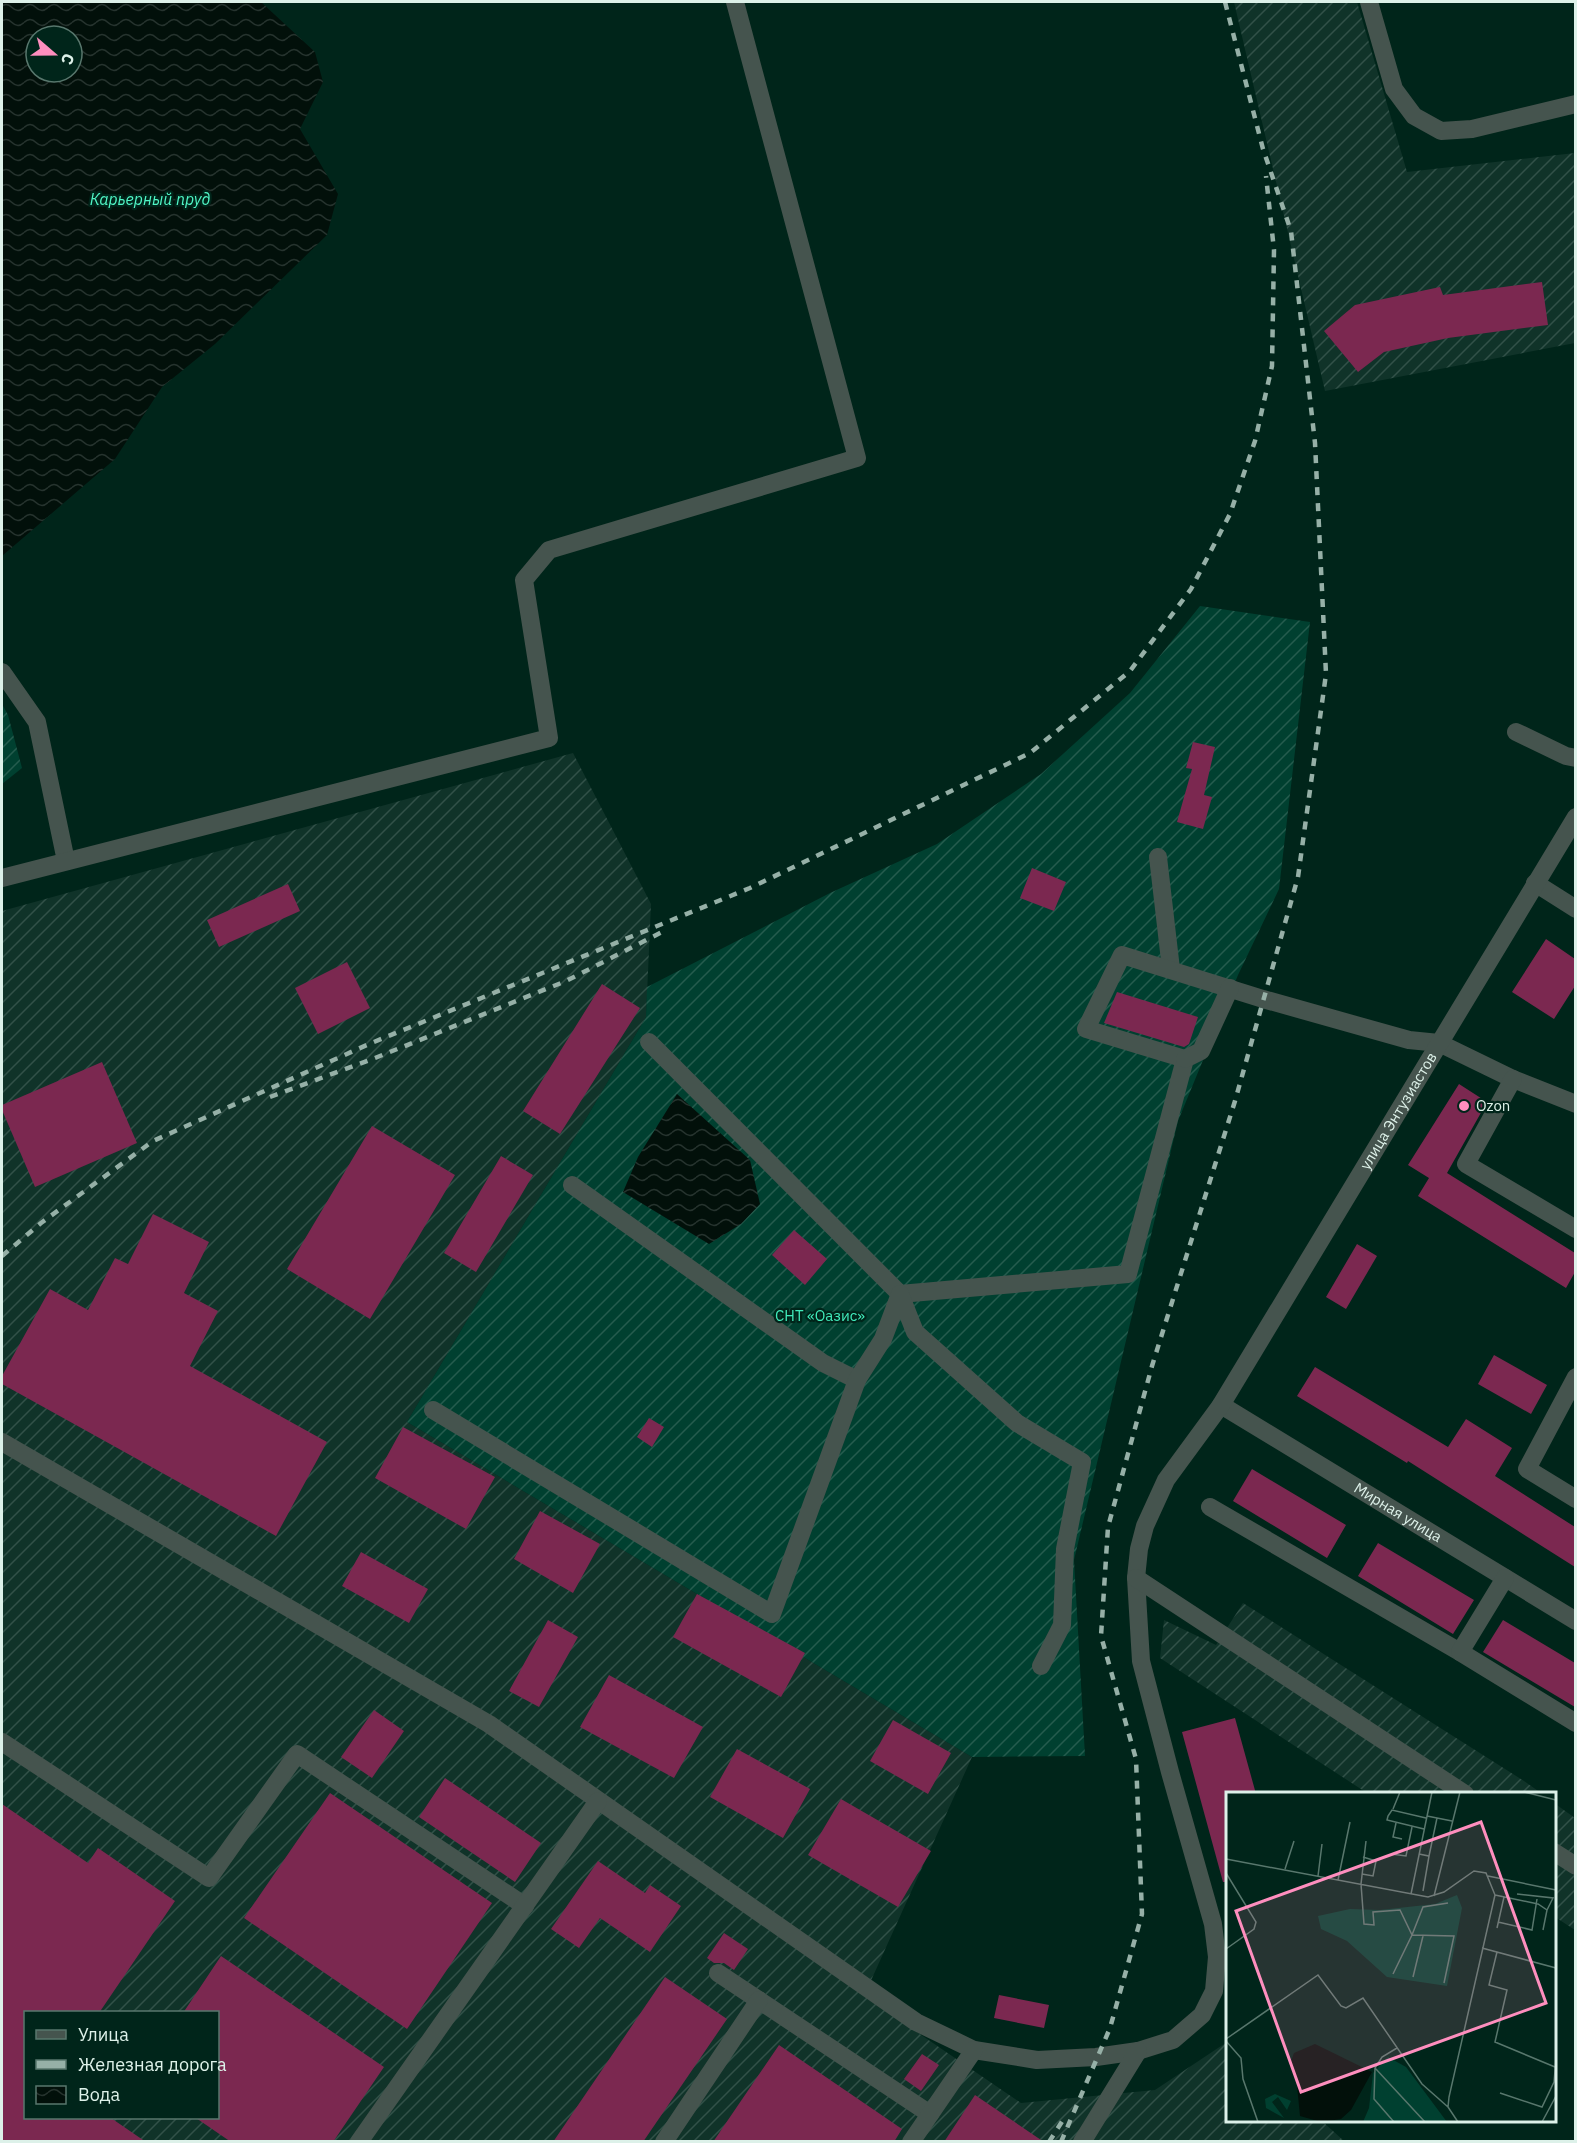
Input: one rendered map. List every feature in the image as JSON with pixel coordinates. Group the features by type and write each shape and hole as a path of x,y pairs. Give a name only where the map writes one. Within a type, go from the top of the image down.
{"street":[{"path":"2,878 549,738 524,580 549,550 857,458 735,2"},
{"path":"1369,2 1394,89 1414,116 1441,131 1472,129 1575,104"},
{"path":"2,672 37,722 66,861"},
{"path":"1516,732 1575,758"},
{"name":"улица Энтузиастов","path":"2,1442 489,1724 916,2022 974,2050 1037,2060 1096,2057 1138,2051 1173,2040 1202,2015 1214,1991 1217,1957 1213,1924 1141,1661 1136,1578 1139,1549 1145,1526 1166,1480 1221,1405 1575,817"},
{"path":"1158,857 1171,969"},
{"path":"1535,883 1575,909"},
{"path":"1230,988 1201,1051 1185,1059 1086,1029 1122,955 1409,1040 1439,1043 1513,1079 1575,1104"},
{"path":"649,1042 900,1294 915,1332 1017,1423 1082,1462 1065,1549 1062,1625 1041,1666"},
{"path":"900,1294 1128,1274 1185,1059"},
{"path":"1513,1079 1466,1164 1575,1229"},
{"path":"572,1185 823,1363 857,1380"},
{"path":"433,1410 772,1614 857,1380 883,1339 900,1294"},
{"path":"1575,1377 1527,1469 1575,1499"},
{"name":"Мирная улица","path":"1221,1405 1575,1621"},
{"path":"1210,1507 1460,1652 1575,1724"},
{"path":"1136,1578 1462,1792"},
{"path":"1460,1652 1505,1578"},
{"path":"2,1743 208,1878 297,1754 525,1906"},
{"path":"359,2142 598,1801"},
{"path":"1556,1853 1575,1866"},
{"path":"718,1973 930,2114"},
{"path":"664,2142 759,2000"},
{"path":"912,2142 974,2050"},
{"path":"1082,2142 1138,2051"}],"shaded area":[{"path":"1234,2 1357,2 1407,172 1575,153 1575,343 1325,391"},
{"path":"573,753 651,904 646,1017 407,1422 972,1757 864,1996 1021,2103 1155,2090 1226,2043 1226,2122 1323,2122 1344,2141 2,2142 2,911"},
{"path":"1243,1603 1540,1792 1365,1792 1160,1658 1164,1620 1216,1645"},
{"path":"1556,1804 1575,1818 1575,1930 1556,1918"}],"green space":[{"name":"СНТ «Оазис»","path":"1200,606 1310,622 1279,889 1238,975 1178,1121 1074,1560 1085,1756 972,1757 407,1422 646,1017 647,987 830,893 937,844 1041,774 1130,693"},
{"path":"2,704 8,715 22,768 2,784"}],"water":[{"name":"Карьерный пруд","path":"2,2 261,2 315,52 323,82 300,129 338,194 327,235 215,344 162,387 115,459 2,556"},
{"path":"677,1094 750,1160 760,1204 741,1224 709,1244 623,1192 638,1157"}],"building":[{"path":"1542,282 1548,325 1448,338 1384,352 1358,372 1324,331 1355,305 1440,287 1443,295"},
{"path":"1193,742 1215,747 1204,795 1212,797 1203,829 1177,822 1192,769 1186,768"},
{"path":"1032,868 1066,882 1054,911 1020,898"},
{"path":"288,884 300,911 219,947 207,920"},
{"path":"1546,939 1575,959 1575,986 1554,1019 1512,992"},
{"path":"347,962 370,1008 318,1034 295,988"},
{"path":"602,984 640,1008 560,1134 523,1111"},
{"path":"1117,992 1198,1017 1189,1044 1184,1047 1104,1023"},
{"path":"102,1062 137,1143 35,1187 2,1110 2,1105"},
{"path":"1459,1084 1487,1102 1447,1173 1575,1253 1575,1272 1566,1288 1418,1196 1429,1178 1408,1165"},
{"path":"372,1126 455,1175 370,1319 287,1269"},
{"path":"501,1156 533,1175 476,1272 444,1253"},
{"path":"153,1214 209,1242 184,1293 218,1311 190,1366 327,1442 276,1536 2,1384 2,1376 50,1289 88,1310 115,1258 128,1264"},
{"path":"794,1230 827,1259 805,1285 772,1255"},
{"path":"1357,1244 1377,1256 1346,1309 1326,1297"},
{"path":"1494,1355 1547,1385 1531,1414 1478,1384"},
{"path":"1315,1367 1448,1447 1466,1419 1512,1448 1495,1476 1575,1527 1575,1567 1408,1461 1407,1463 1297,1396"},
{"path":"649,1418 664,1427 652,1447 637,1437"},
{"path":"403,1427 495,1477 466,1529 375,1478"},
{"path":"1252,1469 1346,1525 1327,1558 1233,1501"},
{"path":"540,1511 600,1544 573,1593 514,1559"},
{"path":"1378,1543 1474,1600 1453,1634 1358,1576"},
{"path":"361,1552 428,1589 409,1623 342,1586"},
{"path":"697,1594 805,1653 781,1697 673,1637"},
{"path":"548,1620 578,1637 539,1707 509,1691"},
{"path":"1503,1620 1575,1663 1575,1707 1483,1652"},
{"path":"609,1675 703,1727 674,1778 580,1727"},
{"path":"374,1710 404,1731 372,1778 341,1757"},
{"path":"1235,1718 1255,1792 1226,1792 1226,1882 1223,1882 1182,1732"},
{"path":"893,1720 951,1753 928,1794 870,1761"},
{"path":"737,1749 810,1789 783,1838 710,1797"},
{"path":"445,1778 541,1843 515,1882 419,1817"},
{"path":"330,1793 492,1903 407,2029 244,1918"},
{"path":"841,1799 931,1851 898,1907 808,1855"},
{"path":"2,1804 88,1863 98,1848 175,1901 100,2011 24,2011 24,2119 112,2119 146,2142 2,2142"},
{"path":"598,1861 645,1893 650,1885 681,1906 650,1952 600,1918 579,1948 551,1929"},
{"path":"724,1933 748,1949 734,1970 724,1963 714,1963 707,1958"},
{"path":"221,1956 384,2067 333,2142 231,2142 197,2119 219,2119 219,2011 184,2011"},
{"path":"665,1977 727,2019 643,2142 553,2142"},
{"path":"999,1995 1049,2005 1044,2028 994,2018"},
{"path":"779,2045 902,2129 894,2142 713,2142"},
{"path":"922,2054 939,2065 921,2091 904,2079"},
{"path":"975,2095 1044,2142 944,2142"}],"railway":[{"path":"1061,2142 1110,2028 1142,1914 1136,1759 1101,1636 1108,1527 1152,1366 1235,1101 1298,877 1326,674 1315,443 1291,231 1263,149 1225,2"},
{"path":"2,1256 41,1223 153,1141 369,1044 750,888 1030,753 1130,671 1191,589 1230,514 1255,441 1272,366 1274,250 1266,176"},
{"path":"270,1097 375,1058 566,981 662,932"},
{"path":"1049,2142 1063,2120"}],"place":[{"name":"Ozon","path":"1464,1106"}]}
